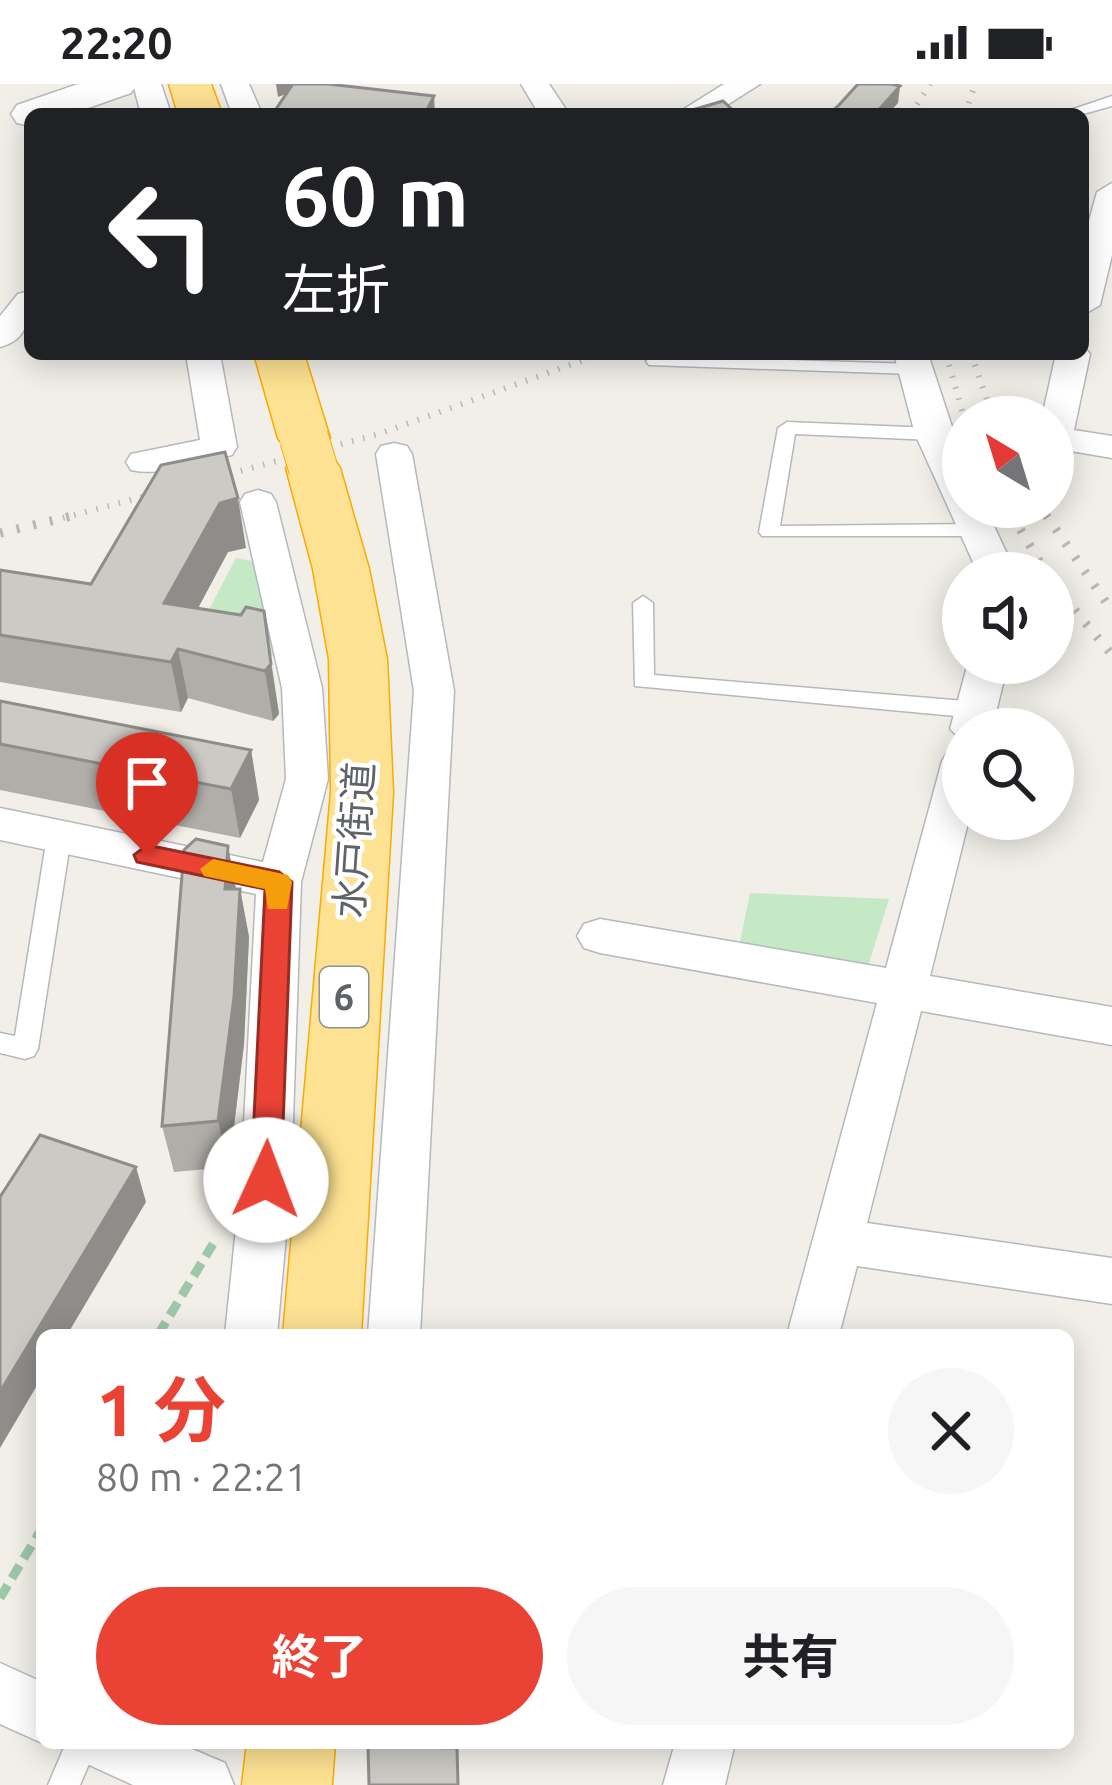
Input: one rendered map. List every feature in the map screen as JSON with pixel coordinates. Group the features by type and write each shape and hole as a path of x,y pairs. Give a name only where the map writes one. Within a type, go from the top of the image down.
{"highway":[{"name":"水戸街道","path":"281,360 341,569 358,658 362,792 322,1329"},
{"path":"287,1785 290,1749"}],"main road":[{"path":"48,108 117,84"}],"street":[{"path":"702,108 746,84"},
{"path":"1089,282 1112,193"},
{"path":"0,337 24,308"},
{"path":"144,462 219,447 204,360"},
{"path":"1071,360 1055,439 1112,447"},
{"path":"912,362 942,454"},
{"path":"394,454 434,692 394,1329"},
{"path":"251,1329 266,1180 279,882 307,779 307,723 258,502"},
{"path":"0,824 279,882"},
{"path":"815,1329 942,839"},
{"path":"600,936 1112,1026"},
{"path":"838,1241 1112,1281"},
{"path":"0,1693 36,1710"},
{"path":"122,1749 203,1785"},
{"path":"694,1785 703,1749"}],"lane":[{"path":"655,361 912,362"},
{"path":"933,434 787,428 769,532 942,515"},
{"path":"643,604 643,681 942,716"},
{"path":"0,1043 25,1049 58,837"},
{"path":"64,1785 79,1749"}],"path":[{"path":"162,1329 229,1217 266,1180"},
{"path":"0,1598 36,1538"}],"green space":[{"path":"236,558 258,562 277,657 192,642"},
{"path":"750,893 889,899 865,976 739,947"}],"building":[{"path":"293,84 434,96 428,108 277,108"},
{"path":"858,84 900,86 880,108 836,108"},
{"path":"723,101 731,108 699,108"},
{"path":"225,452 238,498 220,503 164,603 241,615 246,607 264,611 271,664 265,671 178,649 171,662 0,635 0,570 91,584 161,465"},
{"path":"0,701 251,750 231,789 0,744"},
{"path":"196,839 228,846 225,889 240,889 234,997 218,1121 162,1126 184,850"},
{"path":"40,1135 136,1167 0,1392 0,1197"},
{"path":"368,1749 457,1749 458,1785 369,1785"}],"railway":[{"path":"915,108 930,84"},
{"path":"967,108 975,84"},
{"path":"63,518 379,434 583,360"},
{"path":"948,360 958,396"},
{"path":"973,360 986,396"},
{"path":"0,533 76,515"},
{"path":"1020,528 1034,552"},
{"path":"1055,528 1112,611"},
{"path":"1074,609 1112,655"}],"slow traffic":[{"path":"213,869 279,882 278,902"}],"route":[{"path":"147,855 279,882 266,1180"}]}
